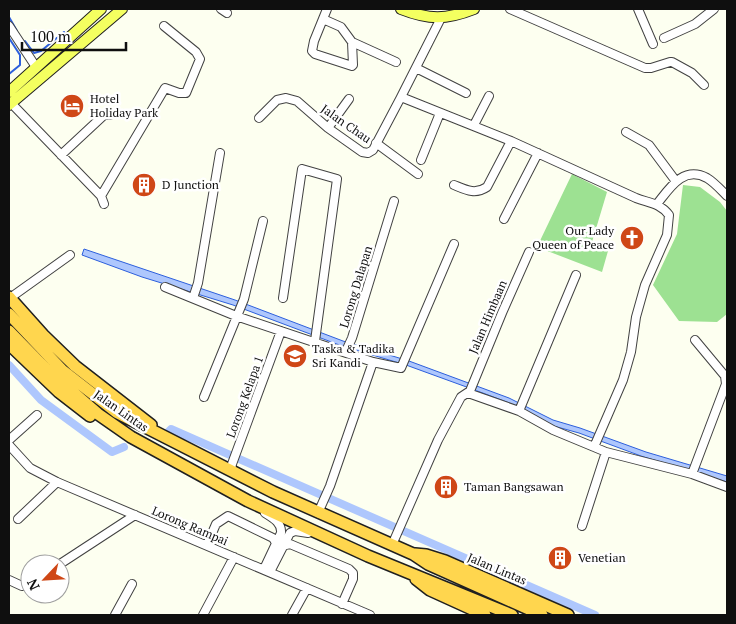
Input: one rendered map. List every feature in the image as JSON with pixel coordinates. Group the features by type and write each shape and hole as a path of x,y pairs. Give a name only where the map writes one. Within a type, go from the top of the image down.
{"highway":[{"name":"Jalan Lintas","path":"9,297 43,335 76,366 171,441"},
{"name":"Jalan Lintas","path":"9,314 62,370 116,412 171,441 394,540 428,564 542,615"},
{"name":"Jalan Lintas","path":"9,331 46,370 98,414 144,447 186,473 512,615"},
{"name":"Jalan Lintas","path":"9,344 66,398 118,435 144,447"},
{"name":"Jalan Lintas","path":"413,554 426,554 445,561 568,615"},
{"name":"Jalan Lintas","path":"405,570 430,590 485,615"}],"main road":[{"path":"9,92 101,9"},
{"path":"10,104 122,9"},
{"path":"401,9 419,16 441,18 474,9"}],"street":[{"path":"327,9 312,48 315,54 352,66 352,42"},
{"path":"510,9 645,68 672,62 692,73 704,84"},
{"path":"638,9 653,44"},
{"path":"664,38 694,24 714,9"},
{"name":"Jalan Chau","path":"258,118 277,100 286,98 297,101 328,128 362,152 368,153 373,150 441,18"},
{"path":"323,19 341,27 352,42 396,62"},
{"path":"9,26 36,67"},
{"path":"101,196 166,88 179,93 186,93 200,59 196,52 164,26"},
{"path":"416,68 466,93"},
{"path":"474,125 489,96"},
{"path":"400,97 474,125 636,198 663,207 669,215 667,236 645,285 636,317 631,352 623,380 595,444"},
{"path":"328,128 349,99"},
{"path":"10,104 101,196 104,204"},
{"path":"421,160 440,113"},
{"path":"61,155 104,115 110,115"},
{"path":"626,132 649,145 675,180"},
{"path":"454,185 474,192 481,191 487,187 511,141"},
{"path":"376,143 418,174"},
{"path":"194,296 198,283 220,153"},
{"path":"504,219 538,153"},
{"path":"283,298 302,169 337,179 314,339"},
{"path":"656,204 675,180 685,176 700,175 709,178 727,196"},
{"name":"Lorong Dalapan","path":"346,351 352,338 394,201"},
{"path":"204,397 244,300 263,222"},
{"path":"164,287 238,312 281,331 314,339 373,362 400,368 454,244"},
{"name":"Jalan Himbaan","path":"394,540 438,440 461,397 469,392 529,252"},
{"path":"9,297 70,256"},
{"path":"519,410 576,275"},
{"name":"Lorong Kelapa 1","path":"232,467 281,331"},
{"path":"694,470 726,380 695,340"},
{"path":"320,508 330,486 373,362"},
{"path":"469,392 519,410 553,430 595,444 606,452 694,470 727,487"},
{"path":"9,440 37,415"},
{"name":"Lorong Rampai","path":"9,445 30,468 57,482 370,615"},
{"path":"582,526 606,452"},
{"path":"18,519 57,482"},
{"path":"248,501 280,524 279,544 267,571"},
{"path":"70,558 136,515"},
{"path":"207,545 216,524 228,516 273,538 279,544 290,544 353,572 353,579 342,604"},
{"path":"279,544 290,533 300,531 355,548"},
{"path":"203,615 234,557"},
{"path":"116,615 132,584"},
{"path":"292,615 307,588"}],"green space":[{"path":"572,174 607,192 592,242 608,251 602,272 537,247"},
{"path":"683,185 700,187 720,202 727,211 727,314 717,322 679,321 653,285 677,234"}],"water":[{"path":"84,249 235,300 343,341 409,361 509,398 553,420 646,452 727,476 727,482 641,456 579,433 550,425 507,402 406,365 342,346 233,305 142,277 82,255"}],"waterway":[{"path":"9,17 17,31"},
{"path":"25,41 34,53 41,51 64,32"},
{"path":"9,38 20,55 20,65 9,74"},
{"path":"9,365 41,400 112,452 124,447"},
{"path":"169,431 171,429 595,615"}],"place":[{"name":"Hotel Holiday Park","path":"72,106"},
{"name":"D Junction","path":"144,185"},
{"name":"Our Lady Queen of Peace","path":"632,238"},
{"name":"Taska & Tadika Sri Kandi","path":"295,356"},
{"name":"Taman Bangsawan","path":"446,487"},
{"name":"Venetian","path":"560,558"}]}
